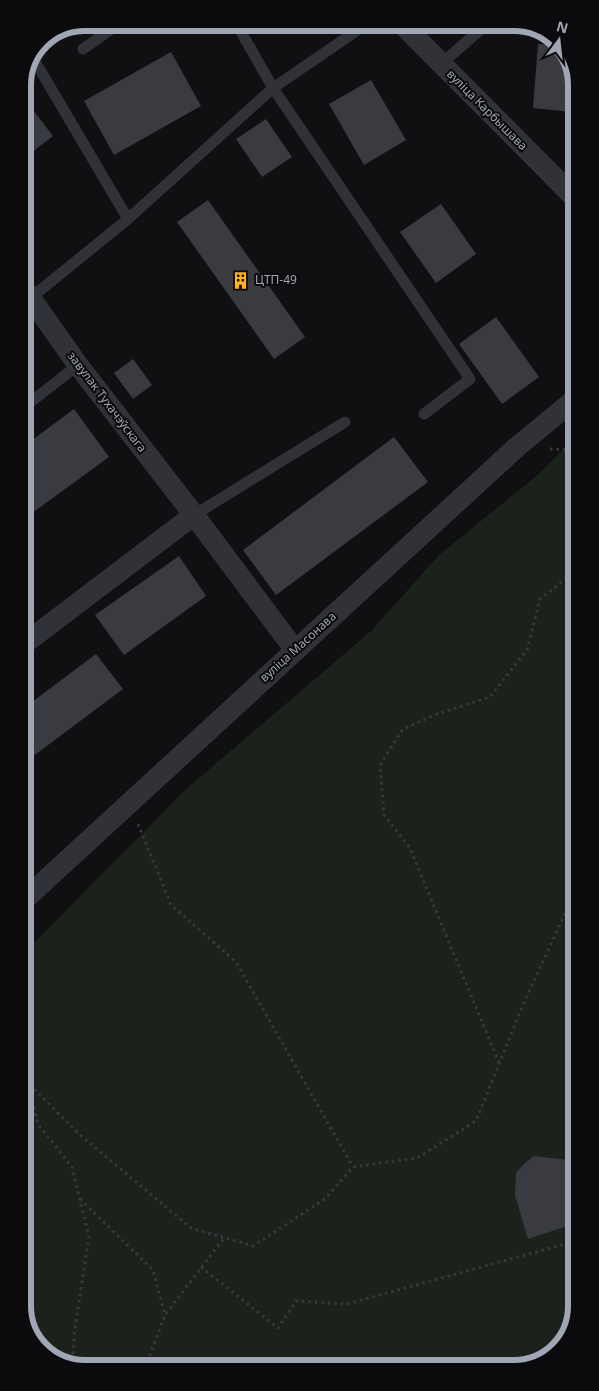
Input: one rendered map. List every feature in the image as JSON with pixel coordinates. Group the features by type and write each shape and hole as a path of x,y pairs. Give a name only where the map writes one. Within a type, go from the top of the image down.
{"street":[{"name":"вуліца Карбышава","path":"409,31 568,191"},
{"name":"завулак Тухачэўскага","path":"31,303 295,650"},
{"name":"вуліца Масонава","path":"31,893 518,446 568,405"},
{"path":"31,639 194,515"}],"lane":[{"path":"83,49 108,31"},
{"path":"241,31 273,88 470,379 424,414"},
{"path":"31,292 128,219 273,88 356,31"},
{"path":"441,64 479,31"},
{"path":"36,63 128,219"},
{"path":"31,402 78,365"},
{"path":"194,515 345,422"}],"path":[{"path":"499,1064 410,848 384,815 380,765 403,729 438,714 490,697 527,650 540,599 568,577"},
{"path":"129,803 171,905 236,962 353,1167"},
{"path":"31,1086 80,1135 191,1228 253,1246 325,1199 353,1167 417,1158 476,1121 522,1007 568,907"},
{"path":"31,1099 38,1124 72,1167 89,1237 75,1328 73,1359"},
{"path":"79,1199 153,1270 165,1315"},
{"path":"148,1360 165,1315 224,1238"},
{"path":"201,1267 278,1328 296,1301 347,1304 568,1243"}],"shaded area":[{"path":"568,445 568,1306 565,1323 559,1336 519,1360 514,1360 81,1360 58,1353 40,1336 34,1323 31,1306 31,946 186,789 371,631 439,555 534,478"},
{"path":"556,1339 541,1353 519,1360"}],"building":[{"path":"171,52 201,106 114,155 84,101"},
{"path":"536,65 564,65 568,85 568,112 533,108"},
{"path":"371,80 406,140 364,165 329,104"},
{"path":"31,107 53,136 31,153"},
{"path":"266,119 292,157 262,177 236,139"},
{"name":"ЦТП-49","path":"208,200 305,337 274,359 177,222"},
{"path":"441,204 476,254 436,283 400,232"},
{"path":"496,317 539,377 502,404 459,344"},
{"path":"133,359 152,385 133,399 114,373"},
{"path":"74,409 109,457 31,514 31,441"},
{"path":"394,437 428,482 276,595 243,550"},
{"path":"179,556 206,596 124,655 95,615"},
{"path":"96,654 123,689 31,758 31,703"},
{"path":"534,1156 568,1160 568,1226 528,1239 515,1195 516,1173"}],"place":[{"name":"ЦТП-49","path":"241,280"}]}
